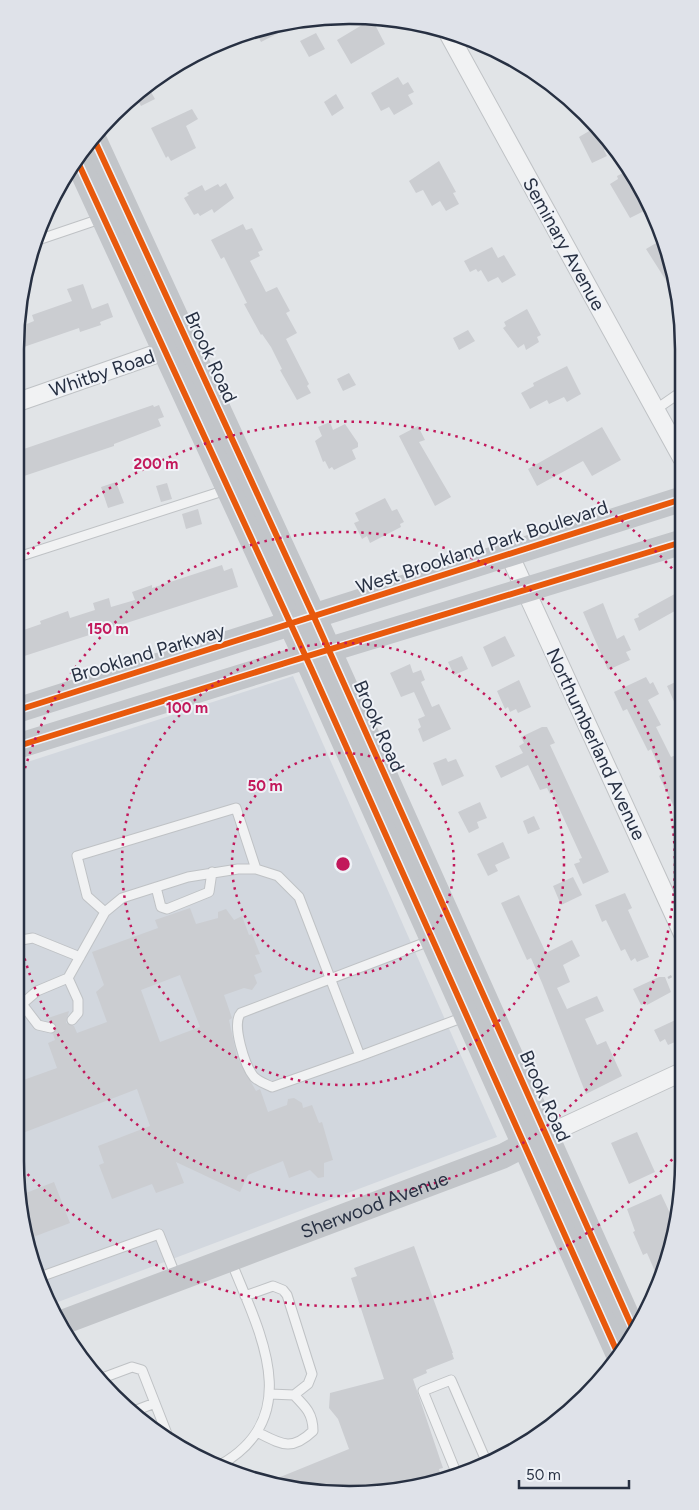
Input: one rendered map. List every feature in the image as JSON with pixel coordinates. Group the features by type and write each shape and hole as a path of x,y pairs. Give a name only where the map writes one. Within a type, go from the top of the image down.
{"main road":[{"name":"Brook Road","path":"97,144 172,336 229,490 466,1016 535,1140 631,1325"},
{"name":"Brook Road","path":"80,167 104,218 172,336 329,650 535,1140 616,1348"},
{"name":"West Brookland Park Boulevard","path":"290,624 675,501"},
{"path":"24,744 305,656 675,544"},
{"name":"Brookland Parkway","path":"24,708 290,624"},
{"name":"Sherwood Avenue","path":"66,1321 503,1156 535,1140"}],"street":[{"name":"Seminary Avenue","path":"452,40 675,446"},
{"name":"Whitby Road","path":"24,399 172,336"},
{"name":"Northumberland Avenue","path":"509,554 675,917"},
{"name":"Sherwood Avenue","path":"535,1140 675,1075"}],"lane":[{"path":"44,238 104,218"},
{"path":"655,410 675,396"},
{"path":"24,555 229,490"},
{"path":"105,912 87,896 77,856 236,808 256,869"},
{"path":"24,1001 37,991 68,978 105,912 122,898 212,872 256,869 278,876 299,897 360,1056"},
{"path":"156,888 161,907 167,910 209,892 212,872"},
{"path":"24,940 33,938 80,957"},
{"path":"432,940 240,1013 237,1017 236,1030 251,1071 262,1083 272,1087 466,1016"},
{"path":"68,978 78,1000 78,1014 72,1020"},
{"path":"24,1011 38,1025 51,1028"},
{"path":"45,1275 159,1234 178,1280"},
{"path":"225,1461 244,1447 257,1432 270,1394 270,1375 267,1358 230,1259"},
{"path":"245,1296 273,1286 283,1290 287,1295 311,1368 308,1384 294,1395"},
{"path":"106,1377 132,1367 138,1367 142,1370 165,1428"},
{"path":"455,1469 423,1391 451,1380 484,1457"},
{"path":"257,1432 281,1444 292,1445 304,1440 313,1431 313,1419 307,1407 294,1395 270,1394"},
{"path":"139,1409 155,1403"}],"path":[{"path":"668,978 675,974"}],"shaded area":[{"path":"293,676 497,1137 56,1303 35,1245 24,1182 24,763"}],"building":[{"path":"364,24 371,24 375,25 385,44 351,64 337,40"},
{"path":"283,31 261,42 258,37"},
{"path":"316,33 325,49 309,57 300,41"},
{"path":"398,77 403,85 408,82 414,92 408,95 413,104 394,115 389,107 381,111 371,93"},
{"path":"151,91 155,99 141,106 139,102"},
{"path":"336,94 344,108 332,116 324,102"},
{"path":"192,109 198,119 186,126 196,148 171,161 168,156 166,158 151,128"},
{"path":"590,130 606,149 604,150 607,156 592,163 579,137"},
{"path":"439,161 456,192 453,193 459,204 446,211 440,201 432,206 423,190 416,193 409,181"},
{"path":"623,173 644,211 630,218 610,184 618,179 617,176"},
{"path":"226,183 234,198 214,213 212,209 200,216 198,213 194,215 184,198 189,195 187,193 202,185 205,191 218,184 220,187"},
{"path":"243,224 246,230 252,228 263,250 258,252 260,256 250,261 266,292 277,287 290,311 286,313 297,333 286,339 309,384 307,386 311,393 297,400 280,370 282,369 271,347 261,335 244,304 247,303 224,257 221,259 211,240"},
{"path":"657,243 669,285 646,249"},
{"path":"492,247 498,258 504,255 516,275 502,283 498,277 488,282 481,270 478,272 476,269 470,272 464,261"},
{"path":"83,284 92,309 108,303 113,317 100,322 101,325 80,332 79,328 24,347 24,325 34,321 32,315 72,301 67,289"},
{"path":"527,309 541,335 537,337 539,342 526,350 524,344 518,348 503,328 506,326 504,322"},
{"path":"468,330 475,341 459,350 453,338"},
{"path":"567,366 581,394 567,402 564,397 549,404 547,400 530,409 521,393 534,386 533,383"},
{"path":"349,373 356,385 343,391 337,379"},
{"path":"153,405 154,407 159,405 164,417 158,419 161,426 114,444 114,446 24,476 24,449"},
{"path":"330,422 333,430 345,424 358,443 358,447 352,450 356,459 334,470 332,467 329,469 325,461 323,462 315,441 322,436 318,427"},
{"path":"418,426 425,440 419,442 451,497 435,506 399,436"},
{"path":"602,427 621,460 592,476 583,461 537,486 528,469"},
{"path":"116,482 124,503 108,508 101,487"},
{"path":"167,483 172,499 161,502 156,486"},
{"path":"385,498 392,511 397,509 404,522 400,524 401,527 370,543 367,536 362,539 354,523 359,521 355,513"},
{"path":"198,509 202,524 186,529 182,514"},
{"path":"222,565 224,571 232,568 238,587 24,656 24,630 41,624 40,621 68,611 70,618 95,610 93,603 109,598 111,607 135,600 132,592 152,585 152,588"},
{"path":"675,594 675,611 639,631 634,619 639,617 638,614"},
{"path":"603,603 617,639 624,635 631,650 626,652 630,660 608,670 583,612"},
{"path":"505,636 515,656 492,667 483,647"},
{"path":"462,656 468,669 454,675 448,662"},
{"path":"410,664 413,673 421,670 425,680 421,682 432,707 439,704 451,729 423,742 418,729 421,727 418,719 425,716 414,692 401,697 390,673"},
{"path":"646,677 650,684 653,682 659,694 648,700 661,725 656,727 671,757 675,755 675,809 659,776 662,774 651,749 648,751 627,709 623,711 614,692"},
{"path":"519,680 531,707 518,713 516,709 510,712 508,707 505,709 497,691"},
{"path":"675,682 675,704 667,686"},
{"path":"542,727 547,727 555,743 550,745 609,872 583,884 574,864 580,862 579,859 582,858 552,793 550,794 547,788 540,790 528,765 501,778 495,766 523,753 519,746 524,743 521,737"},
{"path":"446,758 448,762 456,759 464,776 442,786 433,763"},
{"path":"480,802 487,818 477,822 479,828 469,833 458,812"},
{"path":"534,816 540,829 528,834 523,821"},
{"path":"503,842 510,858 495,865 498,871 488,876 477,854"},
{"path":"573,877 582,895 561,905 553,886"},
{"path":"625,893 632,908 628,910 649,957 637,962 635,958 631,961 625,949 621,951 606,920 602,922 595,905"},
{"path":"519,895 546,953 572,940 580,956 563,965 570,982 557,988 567,1009 597,996 604,1011 585,1019 597,1045 606,1041 622,1076 586,1094 531,958 527,960 501,903"},
{"path":"190,908 196,924 218,918 218,912 226,909 234,920 242,916 249,935 252,934 260,954 255,955 262,972 254,975 257,983 252,990 244,988 224,995 232,1018 229,1020 237,1057 256,1091 260,1089 268,1112 287,1105 288,1099 294,1098 302,1103 303,1108 312,1105 319,1123 322,1122 333,1160 324,1163 324,1177 318,1178 310,1170 289,1178 283,1161 248,1175 240,1192 176,1162 184,1183 156,1193 152,1184 112,1199 99,1165 104,1163 98,1146 150,1126 137,1089 24,1133 24,1080 57,1068 48,1043 55,1040 53,1034 57,1027 48,1018 69,1011 66,1023 74,1026 77,1033 107,1022 96,992 104,985 92,952 158,928 155,920","holes":["180,975 200,1027 160,1042 141,990"]},
{"path":"659,977 665,977 671,992 647,1005 646,1003 641,1005 633,989"},
{"path":"675,1020 675,1042 668,1045 665,1039 660,1042 654,1030"},
{"path":"637,1132 655,1172 629,1184 611,1143"},
{"path":"54,1182 70,1223 33,1237 26,1193"},
{"path":"661,1194 670,1214 664,1245 655,1272 647,1253 643,1255 633,1232 635,1231 627,1209"},
{"path":"414,1246 454,1359 426,1370 427,1373 413,1379 443,1468 439,1469 440,1473 434,1475 371,1486 328,1486 278,1478 349,1449 338,1419 329,1408 330,1393 384,1379 351,1278 357,1276 354,1268"}],"cycle path":[{"path":"97,145 314,617 631,1325"},
{"path":"80,167 311,668 615,1348"},
{"path":"24,708 675,501"},
{"path":"24,744 675,544"}]}
